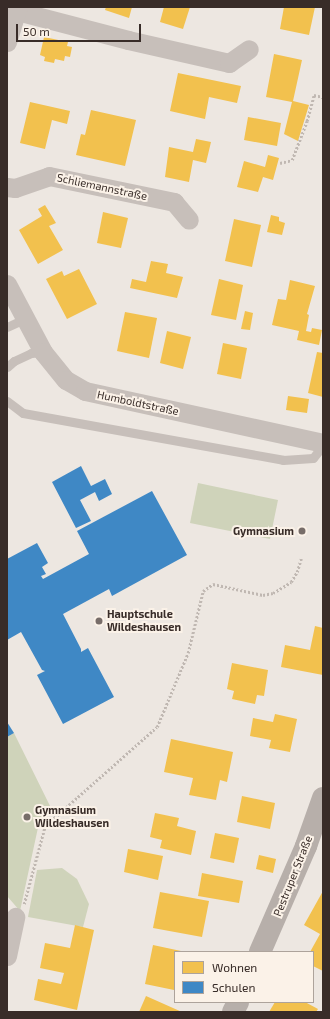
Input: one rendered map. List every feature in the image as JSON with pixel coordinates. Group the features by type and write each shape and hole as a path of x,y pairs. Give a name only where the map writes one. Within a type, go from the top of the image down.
{"street":[{"path":"7,42 18,9 128,40 229,63 249,49"},
{"name":"Schliemannstraße","path":"7,187 15,188 50,176 174,202 189,220"},
{"name":"Humboldtstraße","path":"7,284 43,352 66,380 85,391 323,444"},
{"name":"Pestruper Straße","path":"260,951 292,880 323,798"},
{"path":"7,956 15,916"},
{"path":"233,1012 238,1003"}],"lane":[{"path":"7,327 26,318"},
{"path":"7,367 31,353 43,352"},
{"path":"7,401 23,413 283,460 313,458 323,444"}],"path":[{"path":"280,163 292,160 307,121 314,95 323,97"},
{"path":"15,916 23,912 32,868 45,826 157,727 188,653 203,591 212,584 262,595 273,593 291,582 297,572 301,559"}],"green space":[{"path":"198,483 278,500 270,539 190,523"},
{"name":"Gymnasium Wildeshausen","path":"14,733 53,812 39,823 20,911 7,896 7,737"},
{"path":"62,868 77,879 89,904 83,927 28,917 37,870"}],"building: Wohnen":[{"path":"106,7 132,7 129,18 105,10"},
{"path":"164,7 190,7 183,29 160,22"},
{"path":"284,7 315,7 309,35 280,29"},
{"path":"44,37 68,42 67,46 72,47 70,57 65,56 64,61 55,59 54,63 44,61 45,57 40,55"},
{"path":"274,54 302,60 293,101 309,105 298,141 284,134 292,102 266,97"},
{"path":"178,73 241,86 237,103 209,97 205,119 170,111"},
{"path":"30,102 70,111 67,124 52,120 45,149 20,143"},
{"path":"91,110 136,120 125,166 76,155 81,134 85,135"},
{"path":"248,117 281,123 277,146 244,140"},
{"path":"196,139 211,142 206,163 193,160 189,182 165,177 169,147 193,152"},
{"path":"268,155 279,158 273,180 263,177 258,192 237,187 244,161 265,167"},
{"path":"45,205 56,223 49,226 63,250 38,264 19,230 42,216 38,209"},
{"path":"103,212 128,218 121,248 97,243"},
{"path":"271,215 279,217 279,221 285,223 282,235 267,232"},
{"path":"234,219 261,225 252,267 225,261"},
{"path":"151,261 168,264 166,273 183,277 177,298 130,288 132,279 146,282"},
{"path":"79,269 97,304 67,319 46,279 62,271 64,276"},
{"path":"219,279 243,285 236,320 211,315"},
{"path":"290,280 315,286 307,314 309,315 306,331 311,332 312,328 322,330 319,345 297,340 299,331 272,325 278,299 286,300"},
{"path":"245,311 253,313 250,330 241,329"},
{"path":"125,312 157,318 149,358 117,351"},
{"path":"167,331 191,337 183,369 160,363"},
{"path":"223,343 247,348 241,379 217,374"},
{"path":"317,352 323,353 323,397 308,393"},
{"path":"288,396 309,399 307,413 286,410"},
{"path":"315,626 323,628 323,675 281,667 285,645 310,650"},
{"path":"232,663 268,670 264,696 257,695 255,704 232,699 234,691 227,689"},
{"path":"275,714 297,719 290,752 269,748 271,740 250,736 253,718 273,722"},
{"path":"171,739 233,752 227,782 220,780 216,800 189,795 193,778 164,772"},
{"path":"242,796 275,803 270,829 237,822"},
{"path":"155,813 179,818 177,826 196,831 191,855 160,848 162,840 150,837"},
{"path":"215,833 239,838 234,863 210,858"},
{"path":"128,849 163,856 158,880 124,872"},
{"path":"259,855 276,859 273,873 256,869"},
{"path":"202,873 243,881 239,903 198,896"},
{"path":"323,891 323,971 314,966 314,951 311,951 320,934 304,925"},
{"path":"160,892 209,901 202,937 153,928"},
{"path":"75,925 94,930 77,1010 34,1000 38,979 61,984 64,973 40,968 45,943 70,948"},
{"path":"153,945 181,951 174,951 174,990 145,984"},
{"path":"146,996 182,1012 139,1012"},
{"path":"274,1003 307,1003 318,1009 316,1012 269,1012"}],"building: Schulen":[{"path":"81,466 91,486 105,479 112,494 99,501 95,492 80,500 91,521 76,528 52,482"},
{"path":"152,491 187,555 112,596 109,589 63,614 81,649 81,652 88,648 114,697 63,724 37,675 45,671 42,670 21,632 7,640 7,559 37,543 48,563 42,567 46,574 41,576 43,579 89,554 77,531"},
{"path":"7,722 14,733 7,737"}],"place":[{"name":"Gymnasium","path":"302,531"},
{"name":"Hauptschule Wildeshausen","path":"99,621"},
{"name":"Gymnasium Wildeshausen","path":"27,817"}]}
